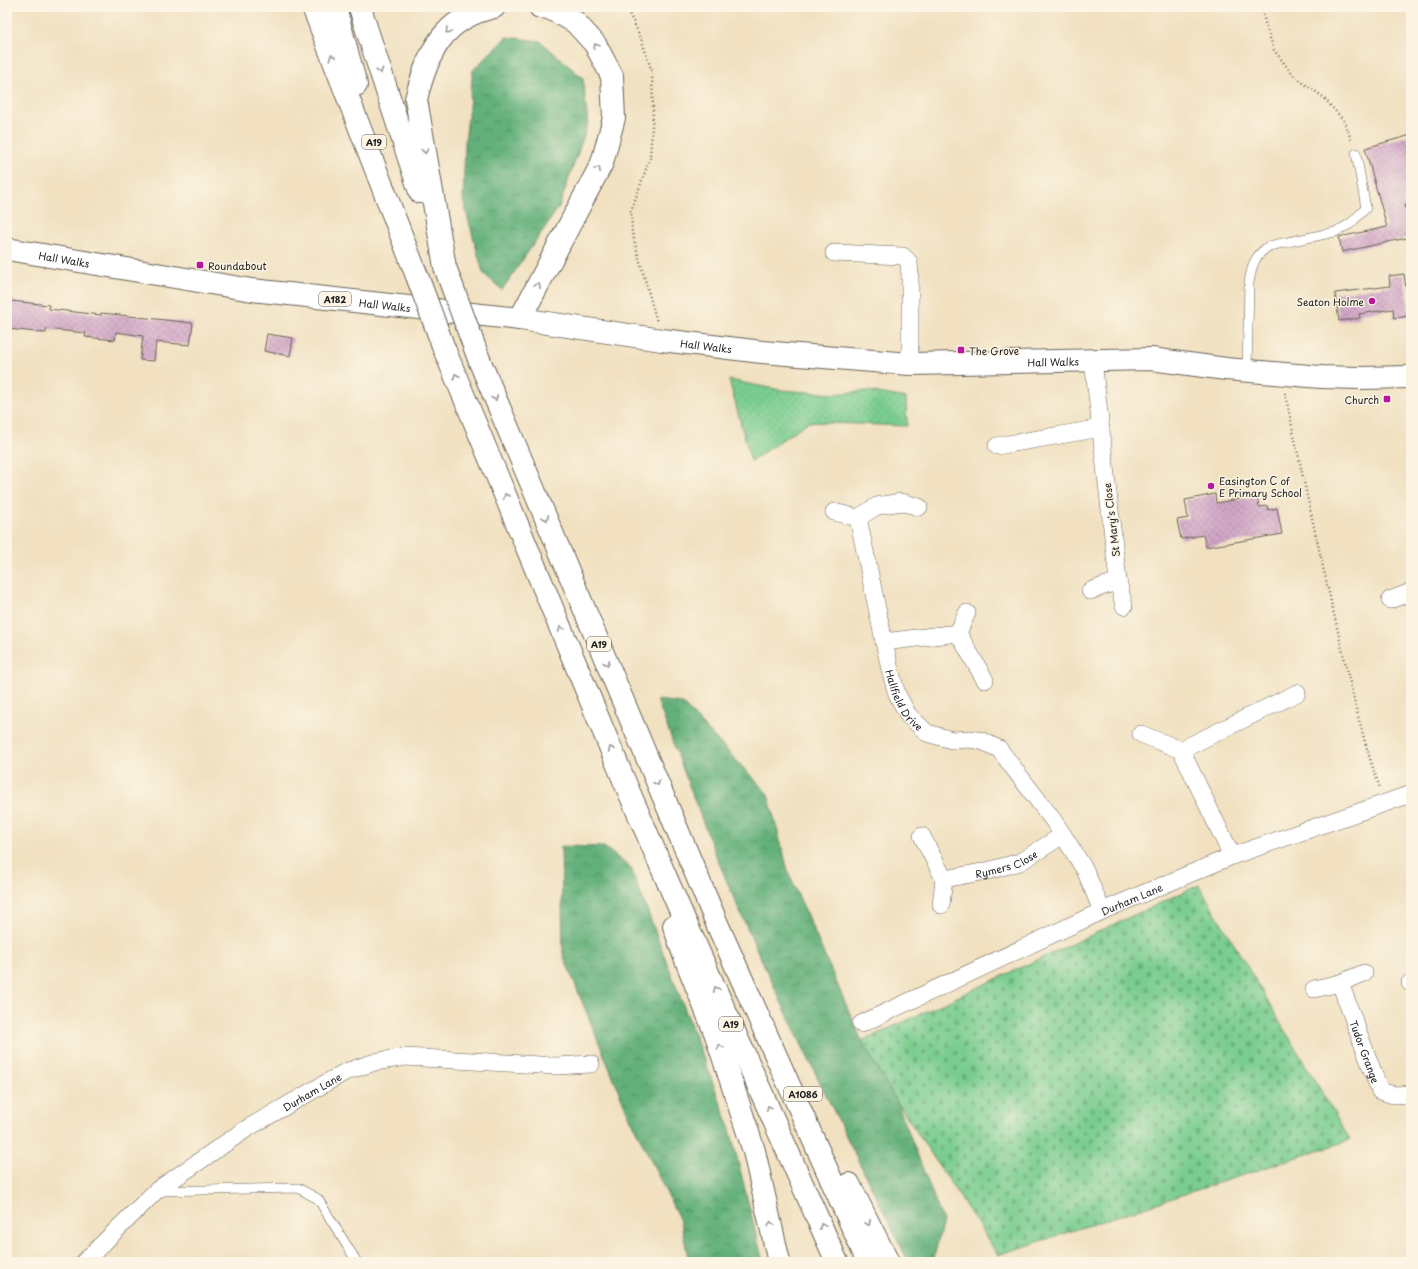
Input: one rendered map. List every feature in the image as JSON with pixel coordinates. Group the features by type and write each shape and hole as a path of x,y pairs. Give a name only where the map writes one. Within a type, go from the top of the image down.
{"main road":[{"path":"313,7 417,276"},
{"name":"A19","path":"335,7 355,83 417,276 445,351 626,785 837,1262"},
{"name":"A19","path":"360,7 445,267 480,362 718,926 868,1262"},
{"path":"445,267 416,99 422,76 438,40 457,22 478,10 494,7"},
{"path":"520,319 602,163 614,118 612,76 595,44 575,22 549,8 540,7"},
{"name":"Hall Walks","path":"7,249 252,290 520,319 662,340 762,352 910,364 1151,359 1226,370 1282,374 1360,378 1411,377"},
{"path":"626,785 684,955 716,1035 754,1151 779,1262"},
{"name":"A1086","path":"718,926 888,1262"}],"street":[{"path":"834,253 903,256 909,262 910,364"},
{"name":"St Mary's Close","path":"1093,360 1118,581 1124,606"},
{"path":"997,446 1101,428"},
{"path":"834,512 858,518 877,506 901,502 920,507"},
{"name":"Hallfield Drive","path":"858,518 890,670 897,694 908,715 927,734 952,740 970,739 999,748 1063,835 1085,870 1102,911"},
{"path":"1090,591 1118,581"},
{"path":"1390,600 1411,592"},
{"path":"958,633 967,612"},
{"path":"884,642 958,633"},
{"path":"958,633 985,680"},
{"path":"1181,750 1297,693"},
{"path":"1141,734 1181,750 1232,856"},
{"name":"Durham Lane","path":"861,1024 1102,911 1232,856 1411,794"},
{"name":"Rymers Close","path":"944,879 988,871 1020,862 1063,835"},
{"path":"922,836 944,879 941,905"},
{"path":"1314,989 1340,983 1364,973"},
{"name":"Tudor Grange","path":"1340,983 1380,1091 1394,1095 1411,1094"},
{"name":"Durham Lane","path":"84,1262 156,1191 246,1129 346,1072 375,1062 405,1057 556,1066 591,1064"}],"lane":[{"path":"1247,371 1249,283 1251,270 1255,259 1269,246 1335,232 1350,224 1366,208 1356,153"},
{"path":"156,1191 298,1188 318,1199 357,1262"}],"path":[{"path":"626,7 641,38 652,72 653,112 650,158 630,211 632,231 662,340"},
{"path":"1262,7 1265,23 1274,50 1294,76 1323,97 1344,121 1356,153"},
{"path":"1282,374 1304,488 1346,662 1372,765 1386,803"}],"green space":[{"path":"506,37 540,41 583,78 588,124 559,207 502,290 483,273 463,200 465,143 473,70"},
{"path":"729,380 780,390 833,394 868,391 906,398 907,426 808,422 751,461"},
{"path":"657,700 682,703 768,794 789,874 862,1041 897,1102 943,1221 934,1258 907,1259 801,1043 740,912 707,833"},
{"path":"561,846 604,847 631,868 729,1125 763,1262 689,1262 681,1223 626,1109 563,955"},
{"path":"1199,885 1350,1140 998,1255 897,1102 862,1041"}],"building":[{"path":"1411,135 1411,203 1405,205 1411,237 1342,252 1339,237 1387,227 1365,148"},
{"name":"Seaton Holme","path":"1404,274 1410,316 1394,318 1393,309 1359,314 1360,318 1339,321 1335,293 1390,286 1389,276"},
{"path":"11,301 49,305 49,309 193,323 190,345 156,342 154,361 140,360 143,336 116,332 115,340 85,337 86,333 46,329 46,333 8,329"},
{"path":"267,334 293,338 290,356 264,351"},
{"path":"1215,494 1216,503 1257,496 1259,507 1267,506 1268,510 1277,508 1282,534 1206,547 1203,535 1181,539 1177,520 1188,518 1185,500"}],"place":[{"name":"Roundabout","path":"200,265"},
{"name":"Seaton Holme","path":"1372,301"},
{"name":"The Grove","path":"961,350"},
{"name":"Church","path":"1387,399"},
{"name":"Easington C of E Primary School","path":"1211,486"}]}
